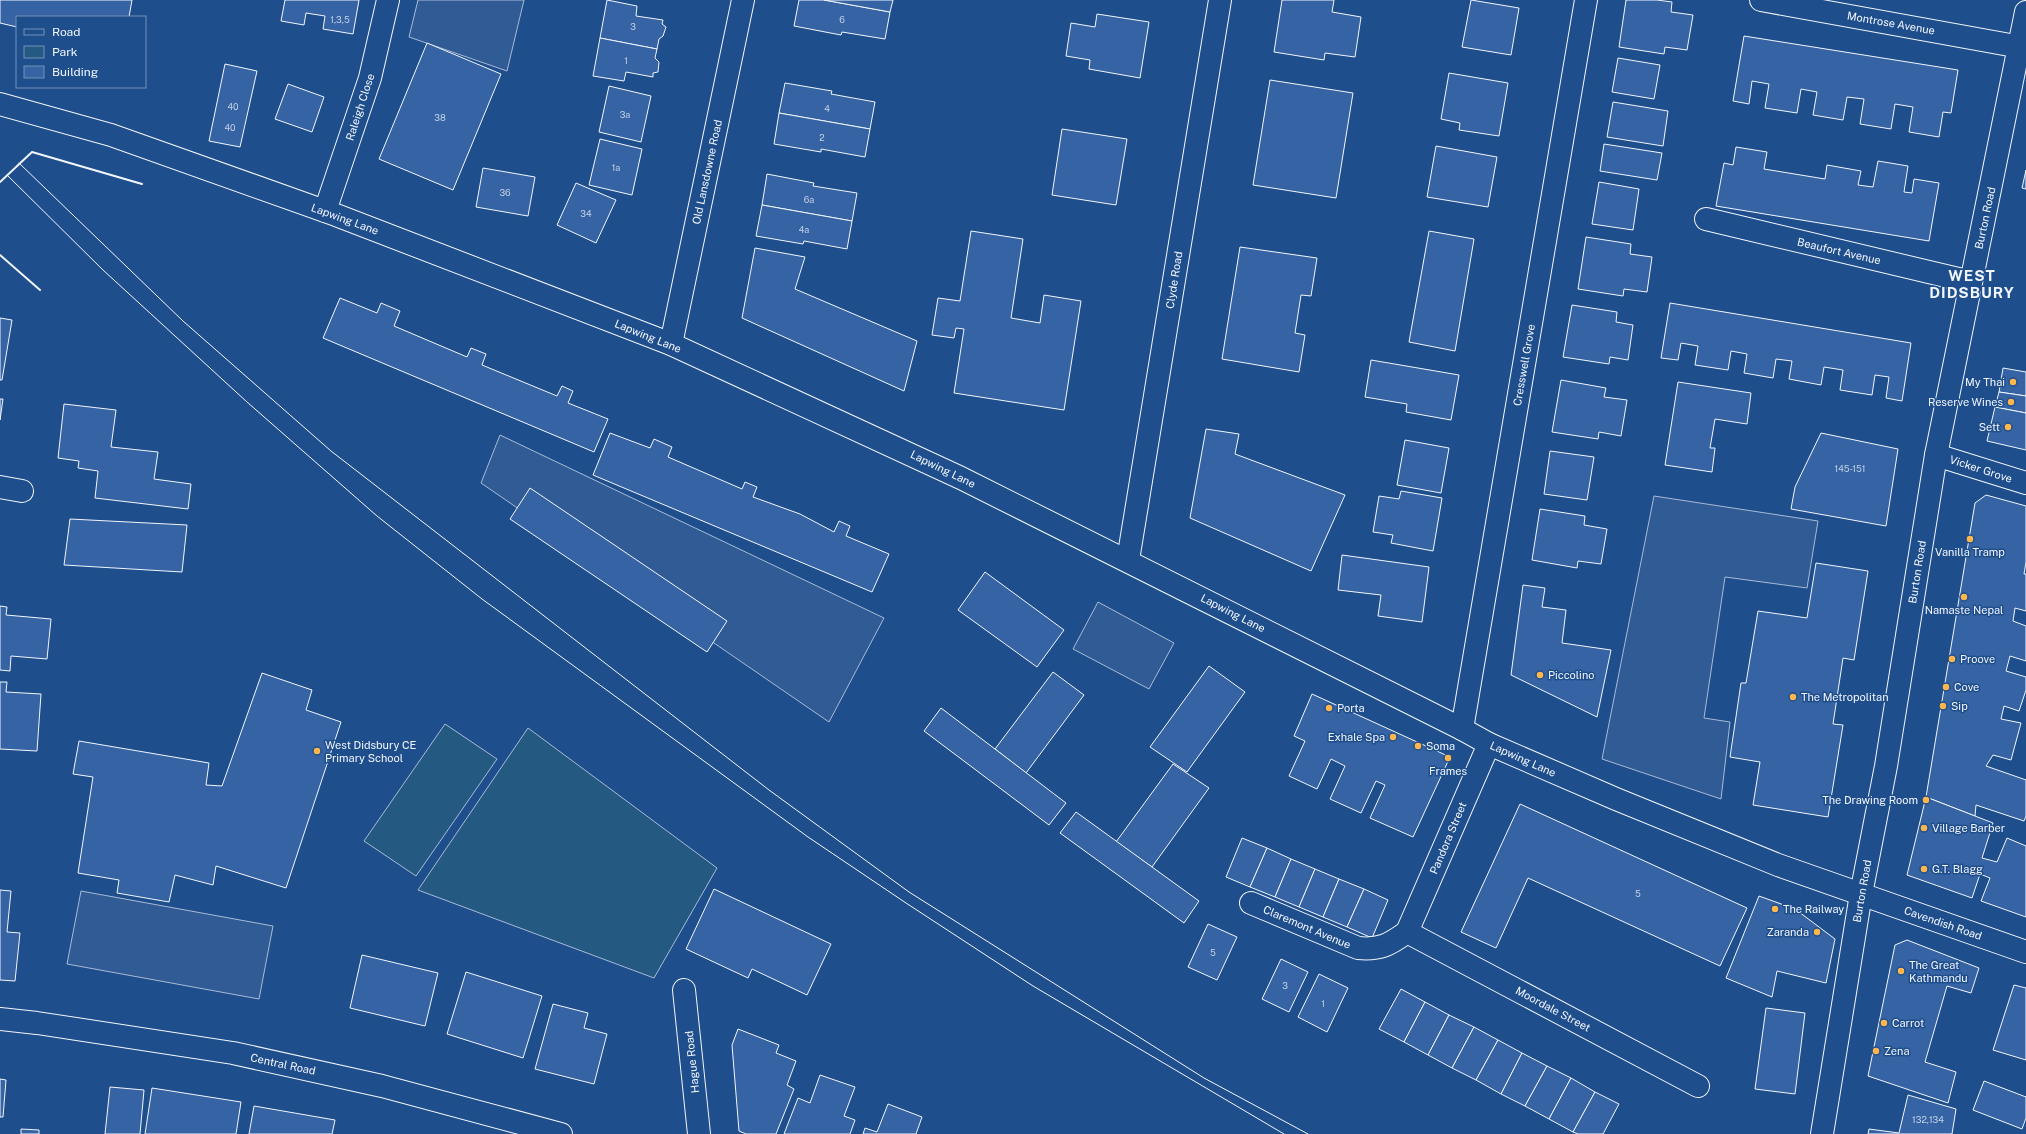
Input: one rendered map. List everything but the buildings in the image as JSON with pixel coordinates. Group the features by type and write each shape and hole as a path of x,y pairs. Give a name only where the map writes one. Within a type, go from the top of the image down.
{"street":[{"name":"Raleigh Close","path":"325,211 370,78 388,0"},
{"name":"Old Lansdowne Road","path":"671,344 743,0"},
{"name":"Clyde Road","path":"1128,560 1220,0"},
{"name":"Cresswell Grove","path":"1462,729 1586,0"},
{"name":"Montrose Avenue","path":"1761,0 2023,47"},
{"name":"Burton Road","path":"1822,1134 1861,894 1886,766 1936,455 1971,282 2023,47 2026,12"},
{"name":"Lapwing Lane","path":"0,104 111,135 325,211 671,344 929,462 1128,560 1489,744 1630,805 1778,865 1861,894"},
{"name":"Beaufort Avenue","path":"1706,219 1971,282"},
{"name":"Vicker Grove","path":"1936,455 2026,483"},
{"path":"0,487 22,490"},
{"name":"Pandora Street","path":"1407,932 1489,744"},
{"name":"Cavendish Road","path":"1861,894 2026,952"},
{"name":"Claremont Avenue","path":"1251,903 1358,948 1374,949 1391,944 1407,932"},
{"name":"Moordale Street","path":"1407,932 1698,1086"},
{"name":"Hague Road","path":"684,990 700,1134"},
{"name":"Central Road","path":"0,1019 37,1023 233,1053 382,1086 561,1134"}],"green space":[{"path":"445,724 497,759 416,876 364,841"},
{"path":"528,728 717,868 654,978 418,890"}],"shaded area":[{"path":"418,0 524,0 507,71 409,37"},
{"path":"500,435 884,618 829,722 481,483"},
{"path":"1654,496 1818,521 1807,588 1725,577 1704,718 1730,722 1721,799 1602,759"},
{"path":"1098,602 1174,643 1149,689 1073,649"},
{"path":"81,891 273,926 259,999 67,964"}],"tram line":[{"path":"19,163 183,321 331,451 769,790 909,892 1204,1078 1308,1134"},
{"path":"7,175 103,270 247,402 377,516 482,599 808,837 906,903 1033,986 1284,1134"}],"wall":[{"path":"0,182 32,152 142,184"},
{"path":"0,255 40,290"}],"place":[{"name":"My Thai","path":"2013,382"},
{"name":"Reserve Wines","path":"2011,402"},
{"name":"Sett","path":"2008,427"},
{"name":"Vanilla Tramp","path":"1970,539"},
{"name":"Namaste Nepal","path":"1964,597"},
{"name":"Proove","path":"1952,659"},
{"name":"Piccolino","path":"1540,675"},
{"name":"Cove","path":"1946,687"},
{"name":"The Metropolitan","path":"1793,697"},
{"name":"Sip","path":"1943,706"},
{"name":"Porta","path":"1329,708"},
{"name":"Exhale Spa","path":"1393,737"},
{"name":"Soma","path":"1418,746"},
{"name":"West Didsbury CE Primary School","path":"317,751"},
{"name":"Frames","path":"1448,758"},
{"name":"The Drawing Room","path":"1926,800"},
{"name":"Village Barber","path":"1924,828"},
{"name":"G.T. Blagg","path":"1924,869"},
{"name":"The Railway","path":"1775,909"},
{"name":"Zaranda","path":"1817,932"},
{"name":"The Great Kathmandu","path":"1901,971"},
{"name":"Carrot","path":"1884,1023"},
{"name":"Zena","path":"1876,1051"}],"district":[{"name":"WEST DIDSBURY","path":"1972,284"}]}
